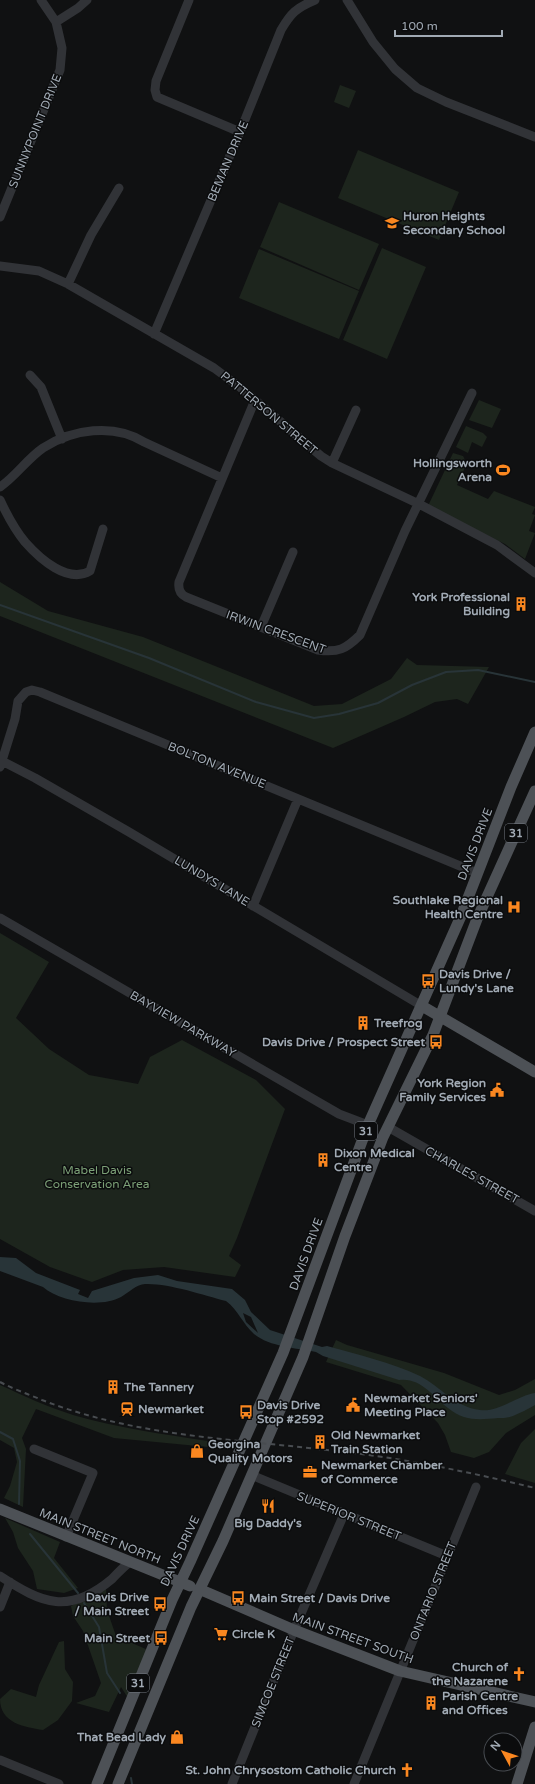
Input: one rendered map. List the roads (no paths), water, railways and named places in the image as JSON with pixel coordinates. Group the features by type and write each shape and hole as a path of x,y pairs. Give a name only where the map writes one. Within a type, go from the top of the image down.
{"main road":[{"name":"DAVIS DRIVE","path":"118,1784 190,1586 298,1316 320,1252 368,1126 461,916 511,787 535,732"},
{"name":"DAVIS DRIVE","path":"97,1784 152,1648 190,1586 218,1553 303,1358 344,1236 388,1127 440,1017 477,919 535,791"},
{"path":"422,1006 535,1072"},
{"name":"MAIN STREET NORTH","path":"0,1509 190,1586"},
{"name":"MAIN STREET SOUTH","path":"190,1586 294,1630 400,1671 535,1702"},
{"path":"517,1784 535,1726"}],"street":[{"name":"SUNNYPOINT DRIVE","path":"0,217 60,70 62,48 56,22 41,0"},
{"path":"56,22 78,8 87,0"},
{"path":"189,0 156,81 154,90 157,97 240,132"},
{"name":"BEMAN DRIVE","path":"154,334 240,132 281,30 290,15 299,7 314,0"},
{"path":"347,0 373,42 396,69 417,88 446,102 535,137"},
{"path":"68,284 92,235 120,188"},
{"name":"PATTERSON STREET","path":"0,266 38,271 68,284 214,368 255,400 321,456 332,463 418,504 496,545 535,573"},
{"path":"30,375 41,387 62,440"},
{"name":"IRWIN CRESCENT","path":"255,400 179,582 180,593 186,598 318,650 332,652 349,646 360,635 405,531 472,393"},
{"path":"332,463 356,410"},
{"path":"0,487 43,448 76,433 93,431 116,431 133,435 144,442 222,478"},
{"path":"0,500 11,521 25,542 40,557 68,574 84,574 90,571 103,529"},
{"path":"261,627 293,552"},
{"name":"BOLTON AVENUE","path":"1,763 17,710 18,701 26,692 32,690 67,702 477,873"},
{"name":"LUNDYS LANE","path":"1,763 130,832 422,1006"},
{"path":"253,906 298,799"},
{"name":"BAYVIEW PARKWAY","path":"0,918 339,1114 368,1126"},
{"name":"CHARLES STREET","path":"388,1127 535,1211"},
{"path":"34,1449 93,1473 66,1536"},
{"name":"SUPERIOR STREET","path":"251,1475 447,1556"},
{"name":"ONTARIO STREET","path":"354,1784 476,1488"},
{"name":"SIMCOE STREET","path":"232,1784 294,1630 344,1514"},
{"path":"0,1576 31,1595 46,1600 56,1602 76,1600 104,1585 130,1562"},
{"path":"0,1607 10,1582"},
{"path":"0,1760 59,1784"}],"waterway":[{"path":"0,605 149,658 256,702 314,718 339,714 378,703 412,685 446,672 478,670 535,682"},
{"path":"0,1432 13,1439 20,1461 19,1504"},
{"path":"30,1534 78,1593"},
{"path":"84,1603 99,1627 107,1673 120,1693"},
{"path":"131,1778 132,1784"}],"railway":[{"path":"0,1382 42,1400 114,1422 187,1435 386,1457 461,1471 535,1488"}],"place":[{"name":"Huron Heights Secondary School","path":"392,223"},
{"name":"Hollingsworth Arena","path":"503,470"},
{"name":"York Professional Building","path":"521,604"},
{"name":"Southlake Regional Health Centre","path":"514,907"},
{"name":"Davis Drive / Lundy's Lane","path":"428,981"},
{"name":"Treefrog","path":"363,1023"},
{"name":"Davis Drive / Prospect Street","path":"436,1042"},
{"name":"York Region Family Services","path":"497,1090"},
{"name":"Dixon Medical Centre","path":"323,1160"},
{"name":"The Tannery","path":"113,1387"},
{"name":"Newmarket Seniors' Meeting Place","path":"353,1405"},
{"name":"Newmarket","path":"127,1409"},
{"name":"Davis Drive Stop #2592","path":"246,1412"},
{"name":"Old Newmarket Train Station","path":"320,1442"},
{"name":"Georgina Quality Motors","path":"197,1451"},
{"name":"Newmarket Chamber of Commerce","path":"310,1472"},
{"name":"Big Daddy's","path":"268,1506"},
{"name":"Main Street / Davis Drive","path":"238,1598"},
{"name":"Davis Drive / Main Street","path":"160,1604"},
{"name":"Circle K","path":"221,1634"},
{"name":"Main Street","path":"161,1638"},
{"name":"Church of the Nazarene","path":"519,1674"},
{"name":"Parish Centre and Offices","path":"431,1703"},
{"name":"That Bead Lady","path":"177,1737"},
{"name":"St. John Chrysostom Catholic Church","path":"407,1770"}],"park label":[{"name":"Mabel Davis Conservation Area","path":"97,1177"}]}
